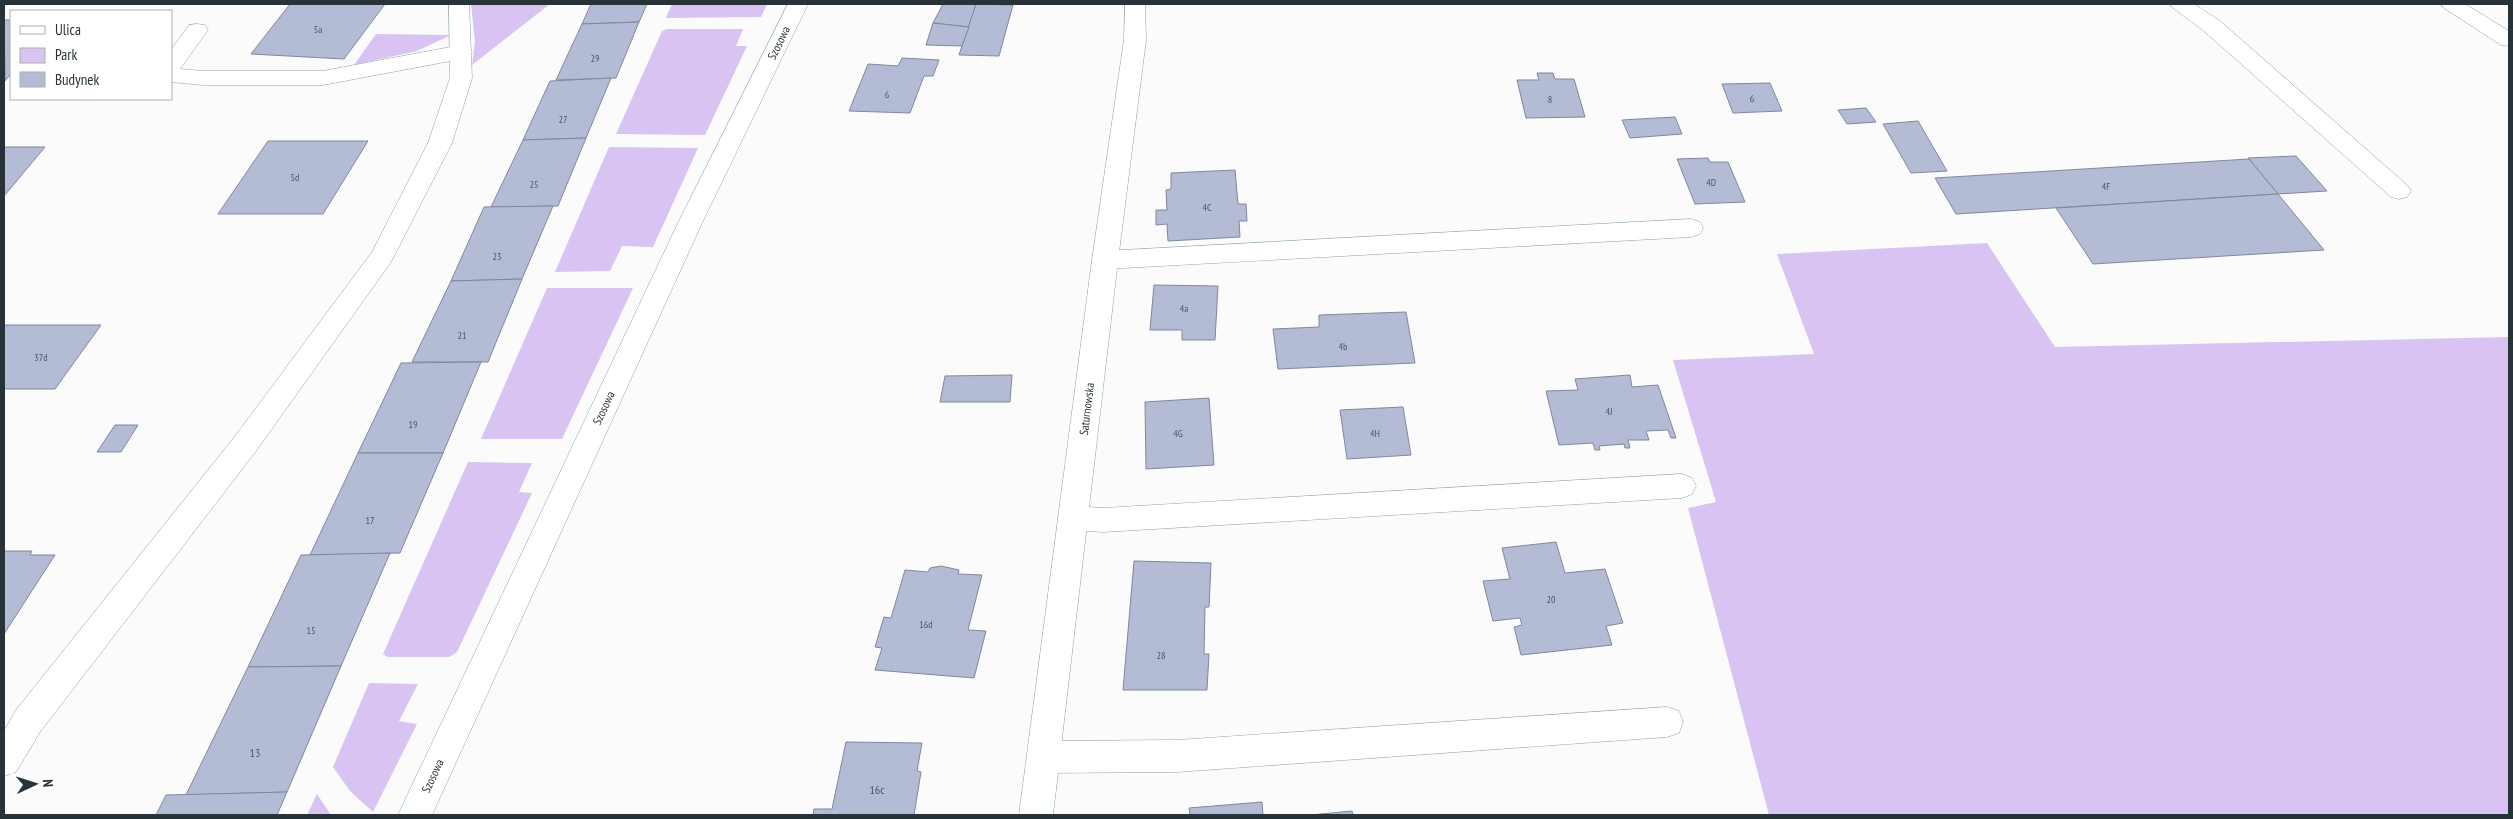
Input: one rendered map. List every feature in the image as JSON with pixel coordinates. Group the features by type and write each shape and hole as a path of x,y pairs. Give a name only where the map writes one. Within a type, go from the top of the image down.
{"street":[{"path":"4,760 28,721 246,443 382,256 440,143 462,78 459,4"},
{"name":"Szosowa","path":"415,815 690,223 798,4"},
{"name":"Saturnowska","path":"1036,815 1105,260 1135,40 1135,4"},
{"path":"2180,4 2212,26 2399,191"},
{"path":"2451,4 2509,40"},
{"path":"172,65 196,30"},
{"path":"172,75 203,78 323,78 461,52"},
{"path":"1105,260 1691,228"},
{"path":"1074,518 1112,520 1682,486"},
{"path":"1044,757 1177,756 1667,722"}],"green space":[{"path":"471,4 550,4 472,65 475,42"},
{"path":"672,4 767,4 761,17 666,18"},
{"path":"667,29 743,29 736,46 747,46 705,135 616,134 662,31"},
{"path":"376,34 451,35 417,51 354,65"},
{"path":"609,147 698,148 653,247 622,246 610,271 555,272"},
{"path":"1987,243 2055,347 2509,337 2509,815 1769,815 1688,508 1716,502 1673,360 1814,354 1777,254"},
{"path":"547,288 633,288 562,439 481,439"},
{"path":"468,462 532,463 519,492 532,493 457,652 449,657 388,657 383,654"},
{"path":"369,683 418,684 399,721 417,724 373,812 350,791 333,767"},
{"path":"317,794 331,815 307,815"}],"building":[{"path":"290,4 385,4 344,59 251,54"},
{"path":"591,4 647,4 639,22 582,24"},
{"path":"943,4 976,4 969,27 933,23"},
{"path":"976,4 1013,5 999,56 959,55"},
{"path":"4,20 10,20 10,75 5,81"},
{"path":"639,22 616,78 556,80 582,24"},
{"path":"933,23 969,27 962,46 926,45"},
{"path":"902,58 939,60 933,76 924,76 910,113 849,111 868,64 898,66"},
{"path":"1537,73 1553,73 1555,79 1574,79 1585,117 1526,118 1517,80 1539,80"},
{"path":"611,78 586,138 523,140 550,81"},
{"path":"1770,83 1782,111 1733,113 1722,84"},
{"path":"1866,108 1876,122 1847,124 1838,110"},
{"path":"1675,117 1682,134 1630,138 1622,120"},
{"path":"1918,121 1947,171 1911,173 1883,124"},
{"path":"586,138 558,206 491,207 523,140"},
{"path":"268,141 368,141 323,214 218,214"},
{"path":"4,147 45,147 4,196"},
{"path":"2296,156 2327,191 2278,194 2248,158"},
{"path":"1708,158 1710,162 1728,162 1745,202 1695,204 1677,159"},
{"path":"2249,159 2278,194 1956,214 1935,178"},
{"path":"1235,170 1238,204 1246,204 1247,221 1239,221 1240,237 1168,241 1167,224 1156,225 1156,210 1167,210 1166,190 1171,189 1171,173"},
{"path":"2278,194 2324,250 2093,264 2056,208"},
{"path":"553,206 522,279 451,281 484,207"},
{"path":"522,279 488,362 412,362 451,281"},
{"path":"1154,285 1218,286 1215,340 1182,340 1182,330 1150,330"},
{"path":"1406,312 1415,363 1278,369 1273,329 1319,327 1319,315"},
{"path":"4,325 101,325 55,389 4,389"},
{"path":"481,362 443,453 358,453 401,363"},
{"path":"1012,375 1010,402 940,402 945,376"},
{"path":"1630,375 1632,387 1658,385 1676,438 1671,438 1668,430 1646,431 1649,440 1628,440 1630,448 1625,448 1624,444 1599,446 1600,450 1595,450 1593,443 1559,445 1546,391 1578,390 1575,379"},
{"path":"1209,398 1214,465 1146,469 1145,402"},
{"path":"1403,407 1411,455 1347,459 1340,410"},
{"path":"115,425 138,425 121,452 97,452"},
{"path":"358,453 443,453 400,553 310,555"},
{"path":"1556,542 1565,573 1605,569 1623,623 1606,626 1612,645 1521,655 1514,627 1522,625 1520,618 1493,621 1483,581 1510,579 1502,548"},
{"path":"4,551 32,551 30,555 55,555 4,634"},
{"path":"390,553 341,666 248,667 301,555"},
{"path":"1134,561 1211,563 1209,607 1205,607 1204,654 1209,654 1207,690 1123,690"},
{"path":"941,566 959,570 958,574 982,575 968,630 986,631 974,678 875,670 882,648 875,647 884,617 891,618 905,570 928,572 930,568"},
{"path":"341,666 287,792 186,795 248,667"},
{"path":"846,742 922,743 917,771 921,772 914,815 813,815 814,809 832,809"},
{"path":"287,792 277,815 156,815 166,795"},
{"path":"1262,802 1263,815 1190,815 1189,808"},
{"path":"1352,811 1353,815 1310,815"}]}
